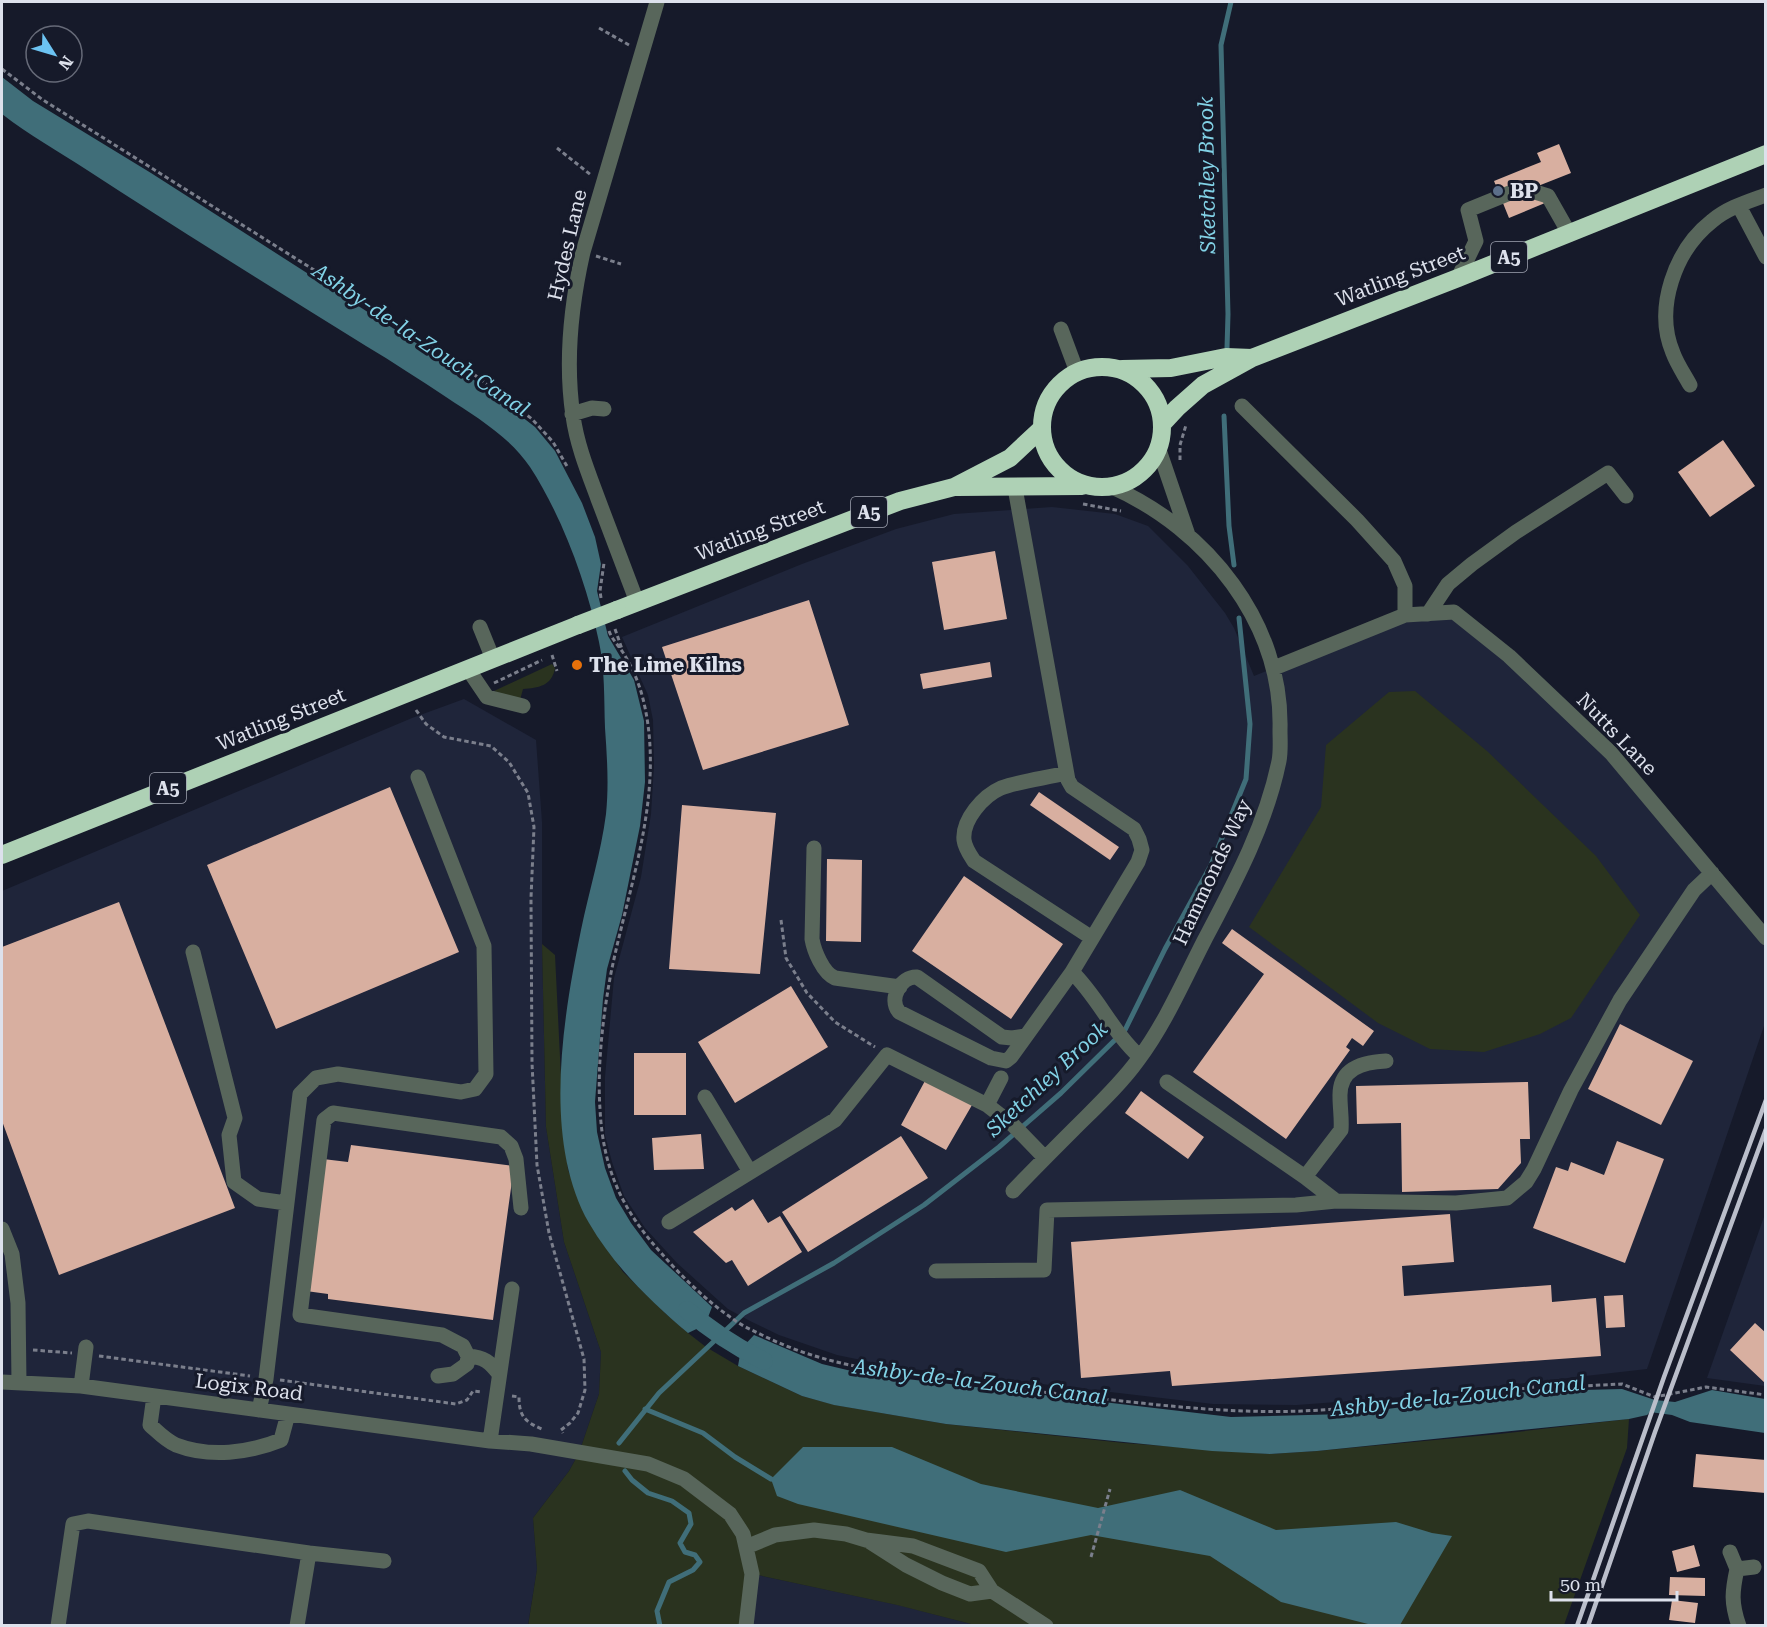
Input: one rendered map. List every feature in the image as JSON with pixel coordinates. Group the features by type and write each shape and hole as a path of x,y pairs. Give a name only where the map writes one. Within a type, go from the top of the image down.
{"highway":[{"name":"Watling Street","path":"1163,423 1203,385 1252,358 1766,154"},
{"name":"Watling Street","path":"1120,369 1171,368 1226,357 1252,358"},
{"name":"A5","path":"1041,429 1045,448 1055,465 1069,478 1087,486 1112,487 1132,480 1148,467 1159,450 1163,423 1159,405 1150,389 1136,377 1120,369 1098,367 1077,372"},
{"path":"1041,429 1044,411 1051,395 1062,381 1077,372"},
{"name":"Watling Street","path":"2,855 609,612 900,501 954,487 1010,458 1041,429"},
{"name":"Watling Street","path":"954,487 1087,486"}],"street":[{"name":"Hydes Lane","path":"637,602 584,461 572,414 570,351 574,292 583,252 657,2"},
{"path":"1458,278 1476,241 1468,210 1511,192 1522,188 1548,196 1569,232"},
{"path":"1690,385 1672,352 1666,324 1667,296 1676,268 1695,238 1711,221 1766,195"},
{"path":"1739,206 1766,257"},
{"path":"1061,329 1077,372"},
{"path":"1242,406 1358,520 1394,561 1405,586 1405,615"},
{"path":"572,414 592,408 604,409"},
{"name":"Hammonds Way","path":"1159,450 1188,535"},
{"path":"1428,614 1448,584 1472,564 1516,532 1608,473 1626,496"},
{"name":"Hammonds Way","path":"1013,1191 1040,1153 1102,1101 1134,1052 1164,1016 1217,916 1267,809 1279,759 1281,708 1274,668 1263,635 1250,609 1227,577 1188,535 1151,507 1112,487"},
{"path":"1015,488 1066,773 1072,787 1134,829 1142,850 1132,873 1071,972 1026,1036 1011,1057 1006,1060 991,1058 899,1012 893,1001 900,987 912,976 917,977 1002,1037 1026,1036"},
{"name":"Nutts Lane","path":"1274,668 1405,615 1454,612 1509,656 1611,753 1766,938"},
{"path":"480,627 493,659"},
{"path":"468,669 487,697 524,706"},
{"path":"1066,773 1001,789 984,799 966,827 964,840 974,861 1092,938"},
{"path":"259,1410 266,1379 300,1094 316,1078 338,1074 461,1092 475,1089 486,1074 484,946 418,777"},
{"path":"814,848 812,939 826,970 835,978 900,987"},
{"path":"936,1271 1044,1270 1047,1210 1296,1205 1336,1201 1456,1203 1507,1198 1518,1191 1534,1169 1558,1116 1620,1000 1694,890 1712,873"},
{"path":"193,952 235,1118 229,1135 234,1182 258,1199 286,1203"},
{"path":"1071,972 1086,986 1134,1052"},
{"path":"669,1222 835,1120 887,1055 987,1105 1013,1125 1040,1153"},
{"path":"1305,1177 1341,1130 1340,1094 1345,1077 1354,1068 1366,1062 1386,1060"},
{"path":"987,1105 1001,1078"},
{"path":"1167,1082 1336,1201"},
{"path":"705,1097 750,1172"},
{"path":"438,1376 453,1374 467,1365 468,1356 463,1346 442,1335 300,1315 324,1120 333,1113 501,1137 511,1146 516,1159 521,1208"},
{"path":"2,1229 12,1254 18,1303 19,1383"},
{"path":"490,1441 512,1289"},
{"path":"81,1386 86,1351"},
{"path":"468,1356 480,1357 491,1362 500,1374"},
{"name":"Logix Road","path":"2,1382 81,1386 490,1441 531,1444 648,1464 684,1479 730,1514 742,1534 752,1574 746,1626"},
{"path":"154,1396 150,1425 163,1437 176,1444 197,1450 242,1452 261,1448 281,1440 288,1414"},
{"path":"58,1626 73,1524 88,1521 309,1553 384,1561"},
{"path":"746,1547 775,1535 814,1530 913,1546 980,1571 992,1590 1046,1626"},
{"path":"866,1540 906,1565 952,1587 970,1594 992,1590"},
{"path":"1730,1552 1737,1569 1732,1594 1739,1626"},
{"path":"297,1626 309,1553"},
{"path":"1737,1569 1754,1567"}],"path":[{"path":"599,28 642,50"},
{"path":"2,69 43,100 338,285 467,369 531,419 552,442 571,473"},
{"path":"557,148 588,174 604,181"},
{"path":"583,252 621,264"},
{"path":"604,561 600,591 609,612 610,634 623,652"},
{"path":"617,634 643,698 648,725 649,766 641,847 609,987 600,1074 599,1106 602,1136 608,1164 622,1201 641,1230 674,1267 735,1321 775,1342 814,1358 851,1367 1042,1392 1214,1411 1347,1409 1575,1382 1583,1386 1622,1384 1655,1397 1706,1387 1766,1395"},
{"path":"552,655 557,671"},
{"path":"416,710 426,724 444,737 491,746 509,762 528,793 534,827 531,897 532,1063 537,1165 549,1233 584,1359 585,1390 578,1413 561,1430 554,1430"},
{"path":"781,920 786,958 807,993 835,1022 887,1055"},
{"path":"19,1350 86,1351 266,1379 456,1404 467,1400 473,1390 497,1393 519,1397 521,1416 543,1430"},
{"path":"561,1430 567,1437"},
{"path":"1090,1557 1110,1489"}],"shaded area":[{"path":"2,77 33,101 151,173 480,384 535,427 555,451 582,503 595,537 601,564 597,591 608,636 634,680 644,721 645,782 640,826 622,915 607,969 603,999 595,1102 597,1132 605,1168 616,1198 651,1250 712,1307 705,1325 688,1333 621,1268 589,1223 574,1190 565,1155 561,1117 563,1039 574,964 604,829 607,771 604,685 594,620 572,551 542,486 522,456 480,420 2,114"},
{"path":"1052,507 1115,514 1148,526 1188,566 1225,613 1234,628 1254,676 1405,615 1454,612 1611,753 1765,938 1765,1023 1647,1369 1403,1397 1297,1405 1213,1404 895,1367 837,1355 779,1335 728,1309 677,1263 645,1228 624,1196 605,1135 605,1077 614,978 641,877 651,814 654,766 653,720 648,695 622,637 802,564 896,529 954,514"},
{"path":"552,664 555,668 551,679 539,687 523,689 520,700 494,691"},
{"path":"1415,691 1487,751 1596,856 1640,915 1571,1018 1540,1034 1484,1052 1430,1049 1378,1023 1249,927 1321,807 1326,745 1389,692"},
{"path":"464,699 536,740 542,822 546,1127 564,1242 601,1352 599,1394 579,1453 569,1471 533,1518 537,1569 528,1625 2,1626 2,891 412,718"},
{"path":"542,944 555,955 564,1139 568,1170 589,1222 623,1272 666,1314 706,1347 738,1366 802,1396 835,1405 946,1424 1124,1443 1270,1454 1499,1434 1629,1419 1627,1448 1564,1625 975,1625 897,1605 753,1574 746,1625 528,1626 537,1569 533,1518 569,1471 579,1453 599,1394 601,1352 564,1242 546,1127"},
{"path":"1765,1214 1765,1386 1707,1378"},
{"path":"754,1335 822,1364 864,1374 1231,1417 1346,1414 1576,1386 1583,1390 1622,1389 1655,1400 1675,1402 1712,1390 1765,1399 1765,1433 1690,1422 1672,1415 1650,1412 1647,1415 1629,1419 1317,1451 1270,1454 1212,1451 946,1424 834,1405 802,1396 738,1366 741,1349"},
{"path":"803,1447 892,1447 981,1484 1098,1508 1180,1490 1276,1530 1396,1522 1432,1533 1452,1536 1400,1625 1372,1625 1281,1602 1210,1556 1091,1535 1006,1552 798,1504 777,1496 771,1479"},
{"path":"752,1574 898,1605 975,1625 746,1626"}],"building":[{"path":"1559,144 1571,173 1538,186 1545,203 1509,218 1494,181 1541,162 1537,153"},
{"path":"1723,440 1755,486 1710,517 1678,472"},
{"path":"995,551 1007,619 944,630 932,562"},
{"path":"809,600 849,725 703,770 662,647"},
{"path":"990,662 992,677 923,689 920,674"},
{"path":"390,787 459,952 276,1029 207,865"},
{"path":"1039,792 1119,847 1110,860 1030,805"},
{"path":"682,805 776,813 760,974 669,969"},
{"path":"827,859 862,860 861,942 826,941"},
{"path":"964,876 1063,944 1011,1019 912,951"},
{"path":"119,902 235,1208 59,1275 2,1121 2,947"},
{"path":"1232,929 1374,1031 1363,1046 1352,1038 1346,1047 1350,1050 1286,1139 1193,1072 1264,974 1222,943"},
{"path":"791,986 828,1047 735,1103 698,1042"},
{"path":"1620,1024 1693,1061 1661,1125 1588,1089"},
{"path":"634,1053 686,1053 686,1115 634,1115"},
{"path":"926,1079 972,1105 946,1150 901,1125"},
{"path":"1528,1082 1530,1139 1520,1139 1521,1163 1498,1189 1402,1192 1401,1123 1357,1124 1356,1086"},
{"path":"1141,1091 1204,1137 1188,1159 1125,1113"},
{"path":"701,1134 704,1169 654,1170 652,1138"},
{"path":"901,1136 928,1178 808,1252 782,1212"},
{"path":"1617,1141 1664,1159 1625,1263 1533,1228 1556,1167 1568,1171 1571,1162 1604,1175"},
{"path":"351,1145 514,1166 493,1320 328,1299 328,1294 306,1291 323,1159 348,1162"},
{"path":"753,1199 768,1223 780,1216 802,1252 748,1286 732,1260 726,1263 693,1232 732,1207 735,1211"},
{"path":"1450,1214 1454,1262 1402,1266 1404,1296 1551,1285 1552,1302 1596,1298 1601,1356 1172,1386 1170,1371 1081,1378 1071,1242"},
{"path":"1623,1295 1625,1327 1606,1328 1604,1296"},
{"path":"1755,1323 1766,1333 1766,1384 1730,1350"},
{"path":"1696,1454 1766,1460 1766,1493 1693,1487"},
{"path":"1694,1545 1700,1566 1677,1572 1672,1551"},
{"path":"1670,1577 1705,1578 1705,1596 1669,1595"},
{"path":"1672,1600 1698,1603 1695,1623 1669,1620"}],"waterway":[{"name":"Sketchley Brook","path":"1227,348 1221,45 1231,2"},
{"name":"Sketchley Brook","path":"1224,416 1229,526 1234,565"},
{"name":"Sketchley Brook","path":"619,1443 659,1393 744,1313 834,1263 924,1205 999,1147 1061,1093 1125,1030 1165,949 1211,865 1246,779 1250,724 1239,618"},
{"name":"Ashby-de-la-Zouch Canal","path":"687,1310 724,1338 764,1361"},
{"path":"645,1409 703,1433 735,1457 771,1479"},
{"path":"625,1471 648,1493 672,1501 689,1513 691,1524 680,1543 685,1552 695,1555 700,1562 693,1570 669,1582 657,1611 660,1626"}],"railway":[{"path":"1577,1626 1664,1377 1766,1100"},
{"path":"1588,1626 1655,1432 1766,1129"}],"place":[{"name":"BP","path":"1498,191"},
{"name":"The Lime Kilns","path":"577,665"}]}
